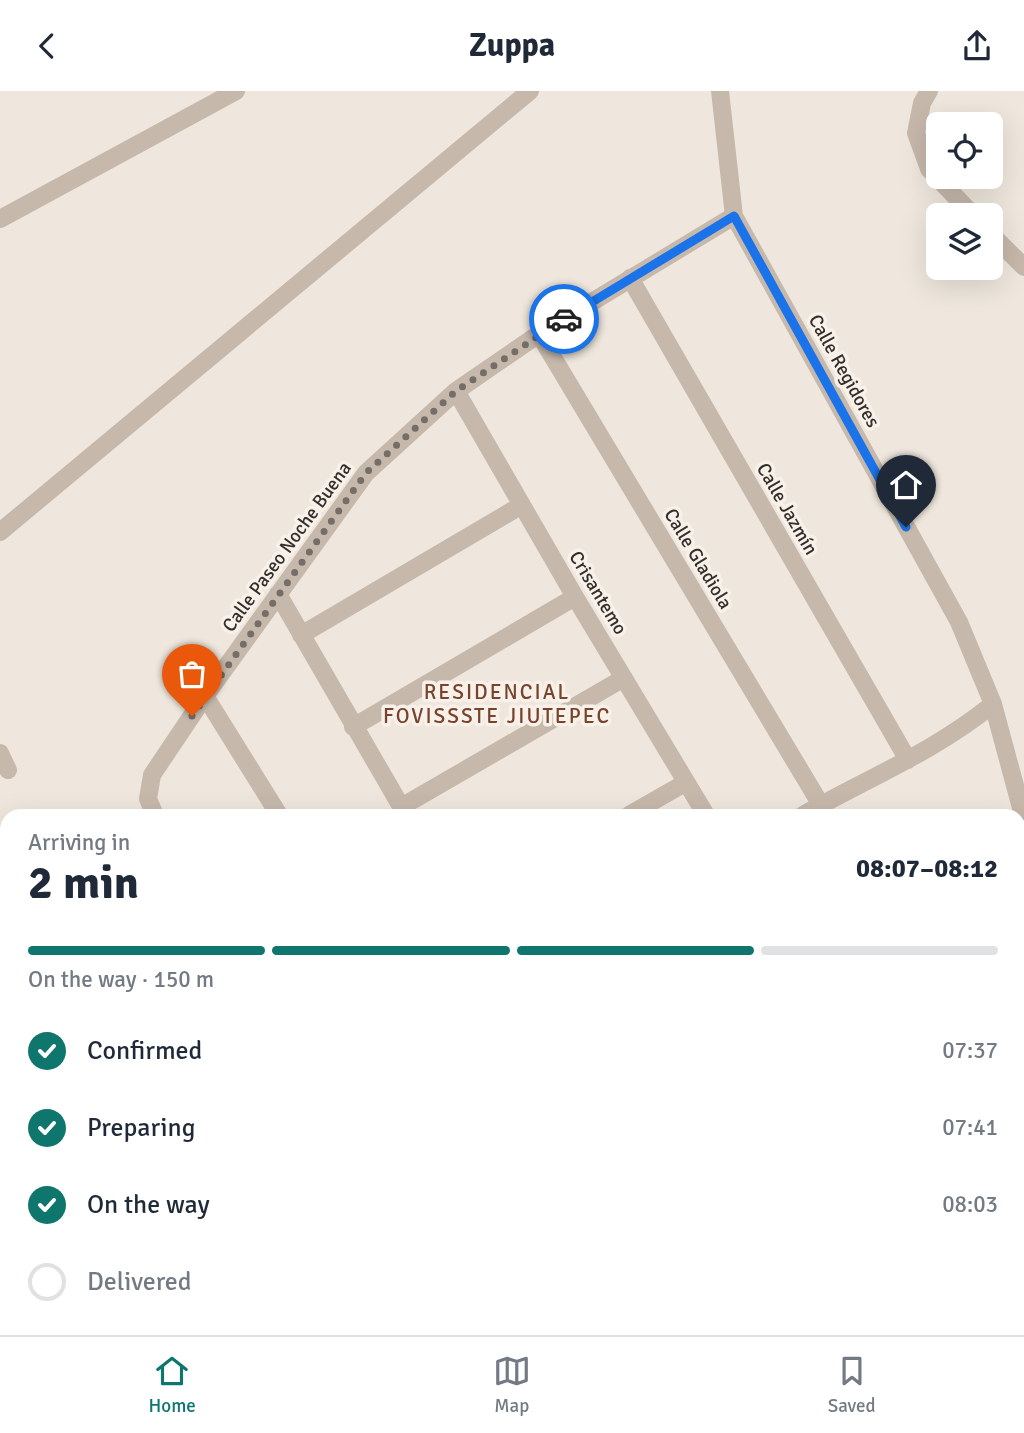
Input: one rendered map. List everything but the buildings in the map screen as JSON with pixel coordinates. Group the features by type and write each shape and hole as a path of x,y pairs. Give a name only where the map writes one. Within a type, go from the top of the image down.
{"street":[{"path":"0,219 236,91"},
{"path":"0,532 530,91"},
{"name":"Calle Regidores","path":"720,91 734,216 960,622 993,704 1021,809"},
{"path":"929,91 922,103 916,132 929,169 962,203"},
{"name":"Calle Paseo Noche Buena","path":"152,809 148,799 152,775 205,696 366,473 456,391 539,334 734,216"},
{"path":"1003,246 1024,267"},
{"name":"Calle Jazmín","path":"630,278 908,760"},
{"name":"Calle Gladiola","path":"539,334 821,805"},
{"name":"Crisantemo","path":"456,391 702,809"},
{"path":"301,635 522,505"},
{"path":"278,594 403,809"},
{"path":"354,726 575,597"},
{"path":"407,809 624,678"},
{"path":"205,696 275,809"},
{"path":"814,809 908,760 961,728 993,704"},
{"path":"0,753 9,770"},
{"path":"640,809 685,783"}],"way so far":[{"path":"192,716 366,473 456,391 564,319"}],"district":[{"name":"RESIDENCIAL FOVISSSTE JIUTEPEC","path":"497,704"}],"route":[{"path":"564,319 734,216 906,527"}]}
